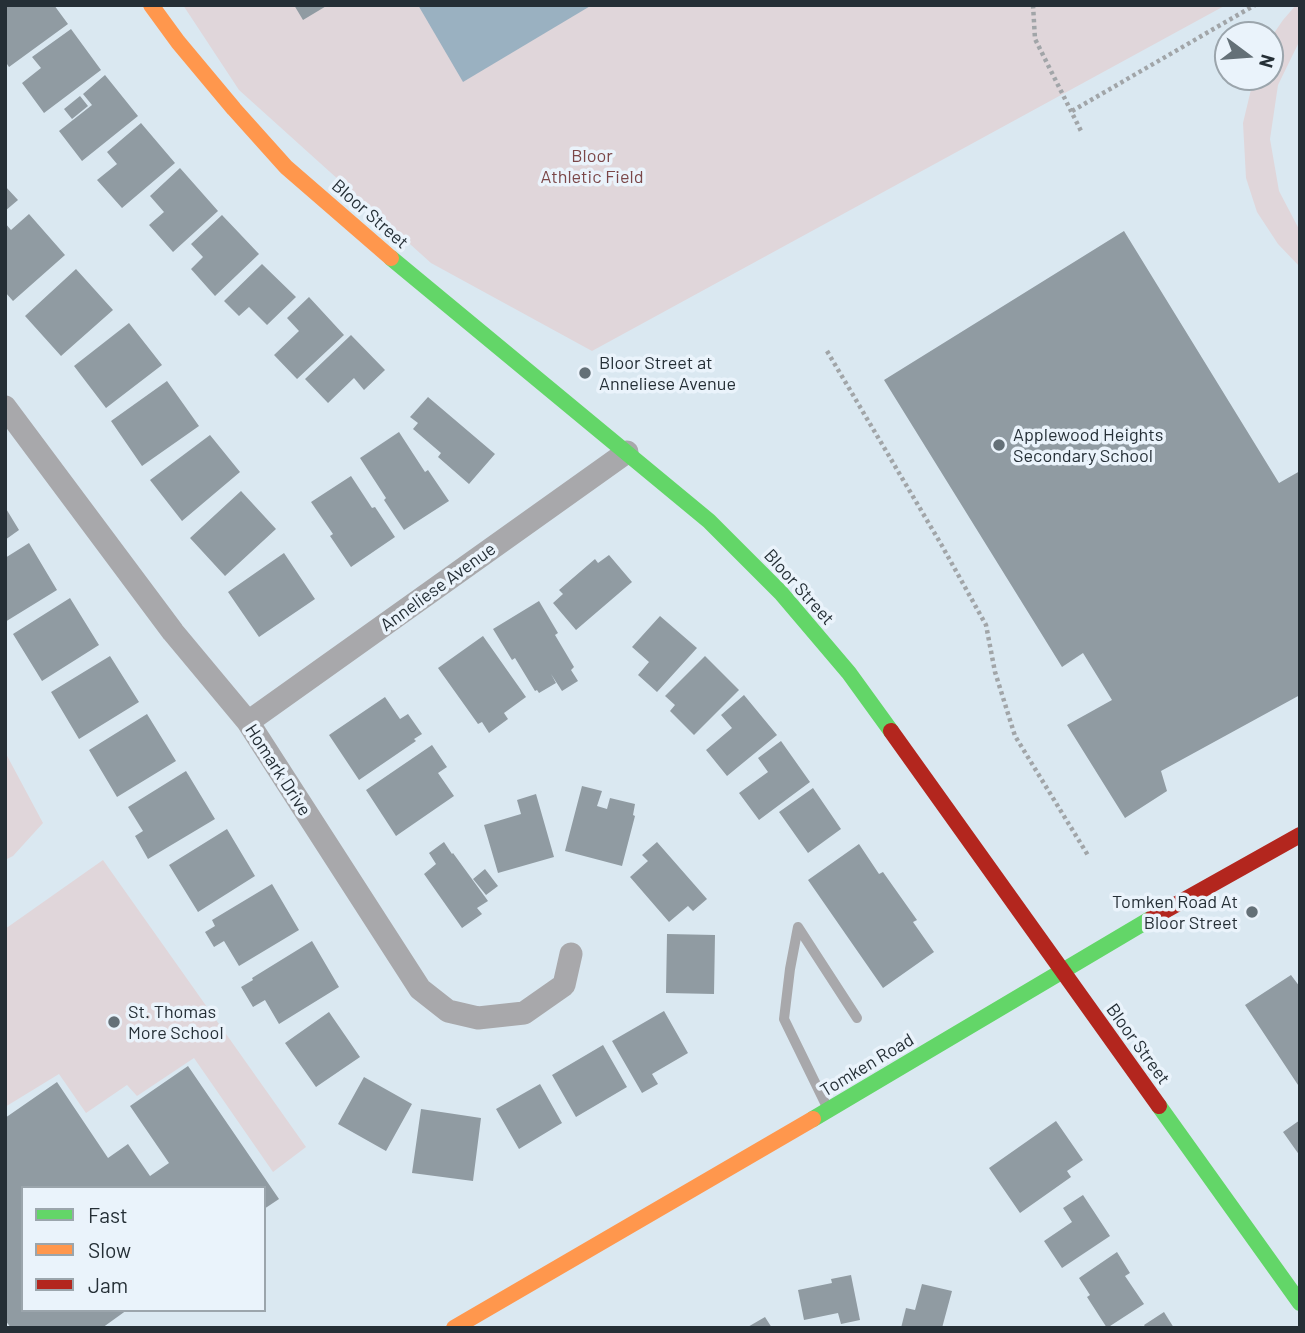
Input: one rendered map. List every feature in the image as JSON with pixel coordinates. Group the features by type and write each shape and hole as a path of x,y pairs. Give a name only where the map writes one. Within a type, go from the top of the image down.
{"street":[{"name":"Bloor Street","path":"151,5 233,109 286,167 372,242 709,521 781,593 849,673 1300,1303"},
{"name":"Homark Drive","path":"5,408 173,632 248,722 420,989 448,1011 478,1018 524,1013 565,985 571,954"},
{"name":"Anneliese Avenue","path":"248,722 627,452"},
{"name":"Tomken Road","path":"454,1328 1166,910 1300,835"}],"lane":[{"path":"829,1110 784,1019 798,927 857,1018"}],"path":[{"path":"1033,5 1035,39 1081,131"},
{"path":"1072,111 1255,5"},
{"path":"827,351 986,625 995,673 1015,736 1089,857"}],"green space":[{"name":"Bloor Athletic Field","path":"183,5 1226,5 592,351 431,263 239,90"},
{"path":"1296,5 1300,5 1300,40 1284,73 1284,21"},
{"path":"1251,91 1277,91 1270,139 1279,191 1300,231 1300,267 1278,244 1257,212 1246,178 1243,123"},
{"path":"5,752 43,823 13,856 5,860"},
{"path":"103,860 306,1147 273,1172 194,1058 137,1096 127,1085 86,1113 59,1074 5,1107 5,929"}],"water":[{"path":"418,5 592,5 463,82"}],"building":[{"path":"5,5 54,5 68,24 9,67 5,61"},
{"path":"294,5 328,5 303,20"},
{"path":"71,29 101,70 44,113 22,83 41,68 32,57"},
{"path":"105,75 138,116 82,161 59,131 92,105 83,94"},
{"path":"80,96 88,106 72,119 64,109"},
{"path":"141,123 175,163 122,208 97,180 117,164 107,152"},
{"path":"180,168 218,211 173,252 149,225 164,212 150,196"},
{"path":"5,186 18,200 5,211"},
{"path":"29,214 65,255 13,301 5,292 5,223 11,230"},
{"path":"222,215 259,254 215,296 191,269 203,257 191,244"},
{"path":"1124,231 1279,483 1300,471 1300,695 1161,771 1167,791 1125,818 1067,725 1112,700 1083,653 1062,667 884,380"},
{"path":"262,264 296,297 267,325 249,307 239,316 224,301"},
{"path":"76,269 113,310 61,356 25,316"},
{"path":"309,297 344,335 297,379 274,355 299,331 287,318"},
{"path":"129,323 162,365 106,408 74,366"},
{"path":"351,335 385,370 364,390 354,378 328,403 305,379"},
{"path":"167,381 199,426 142,466 111,421"},
{"path":"428,397 495,454 469,484 438,457 441,453 413,429 418,423 410,417"},
{"path":"399,432 425,472 428,470 449,501 404,530 360,458"},
{"path":"210,435 240,472 182,521 150,480"},
{"path":"351,476 395,537 351,567 311,502"},
{"path":"241,491 276,529 225,576 190,538"},
{"path":"5,507 19,530 5,540"},
{"path":"29,543 57,590 5,622 5,558"},
{"path":"284,553 315,599 259,637 228,592"},
{"path":"609,555 632,582 576,630 553,603 563,594 559,590 595,559 598,563"},
{"path":"70,598 99,645 42,681 13,634"},
{"path":"539,601 558,633 555,635 574,667 571,670 578,681 562,691 551,674 556,683 539,693 535,691 493,629"},
{"path":"660,616 697,648 657,692 638,675 649,662 632,647"},
{"path":"483,636 526,697 504,713 508,719 489,733 482,722 478,724 438,668"},
{"path":"110,656 139,702 79,739 51,692"},
{"path":"705,656 739,690 694,735 670,711 675,705 665,696"},
{"path":"744,695 777,735 727,776 706,750 732,728 721,715"},
{"path":"385,697 400,719 408,714 422,734 414,739 416,741 359,780 329,735"},
{"path":"147,714 176,761 117,797 89,750"},
{"path":"781,741 810,782 759,820 739,793 768,772 758,758"},
{"path":"432,745 447,767 438,773 454,796 396,836 366,790"},
{"path":"186,771 215,819 148,859 135,836 143,831 128,807"},
{"path":"582,786 602,791 597,806 607,809 610,798 635,804 635,816 622,866 565,851"},
{"path":"813,788 841,829 808,853 779,812"},
{"path":"536,794 554,857 498,873 484,825 521,814 517,800"},
{"path":"227,829 255,876 198,912 169,865"},
{"path":"444,842 488,901 477,908 482,914 462,928 424,874 436,864 429,853"},
{"path":"657,842 707,899 693,911 688,906 669,922 630,877 648,861 642,855"},
{"path":"859,844 879,874 883,872 917,920 913,922 934,952 883,988 808,880"},
{"path":"485,869 498,886 486,895 473,879"},
{"path":"272,884 299,930 239,966 224,941 214,947 205,932 215,926 212,920"},
{"path":"667,934 715,935 714,994 666,993"},
{"path":"312,941 339,987 279,1024 265,1000 253,1007 241,987"},
{"path":"1291,975 1300,987 1300,1088 1245,1005"},
{"path":"664,1011 688,1053 652,1074 658,1084 642,1093 612,1041"},
{"path":"329,1012 360,1057 316,1087 285,1043"},
{"path":"603,1045 627,1087 576,1117 552,1075"},
{"path":"188,1066 279,1199 266,1208 266,1186 21,1186 21,1312 124,1312 102,1328 11,1328 5,1320 5,1118 57,1082 108,1158 128,1144 150,1176 169,1163 130,1106"},
{"path":"364,1077 412,1104 386,1151 338,1124"},
{"path":"540,1084 562,1123 519,1149 496,1109"},
{"path":"421,1109 481,1118 473,1181 412,1173"},
{"path":"1300,1120 1300,1156 1283,1132"},
{"path":"1056,1121 1083,1160 1067,1171 1071,1177 1020,1213 989,1168"},
{"path":"1083,1195 1110,1236 1062,1268 1044,1241 1072,1222 1063,1208"},
{"path":"1117,1252 1130,1273 1125,1276 1144,1304 1107,1328 1087,1297 1090,1295 1079,1278"},
{"path":"851,1275 860,1320 841,1324 838,1313 804,1320 798,1290 832,1283 831,1279"},
{"path":"922,1284 952,1291 942,1328 901,1328 906,1308 915,1310"},
{"path":"1164,1312 1174,1328 1146,1328 1144,1325"},
{"path":"765,1317 772,1328 746,1328"}],"traffic: fast":[{"path":"391,258 709,521 781,593 849,673 891,731"},
{"path":"813,1119 1152,918"},
{"path":"1159,1106 1300,1303"}],"traffic: slow":[{"path":"151,5 178,42 286,167 391,258"},
{"path":"454,1328 813,1119"}],"traffic: jam":[{"path":"891,731 1159,1106"},
{"path":"1152,918 1300,835"}],"place":[{"name":"Bloor Street at Anneliese Avenue","path":"585,373"},
{"name":"Applewood Heights Secondary School","path":"999,445"},
{"name":"Tomken Road At Bloor Street","path":"1252,912"},
{"name":"St. Thomas More School","path":"114,1022"}]}
